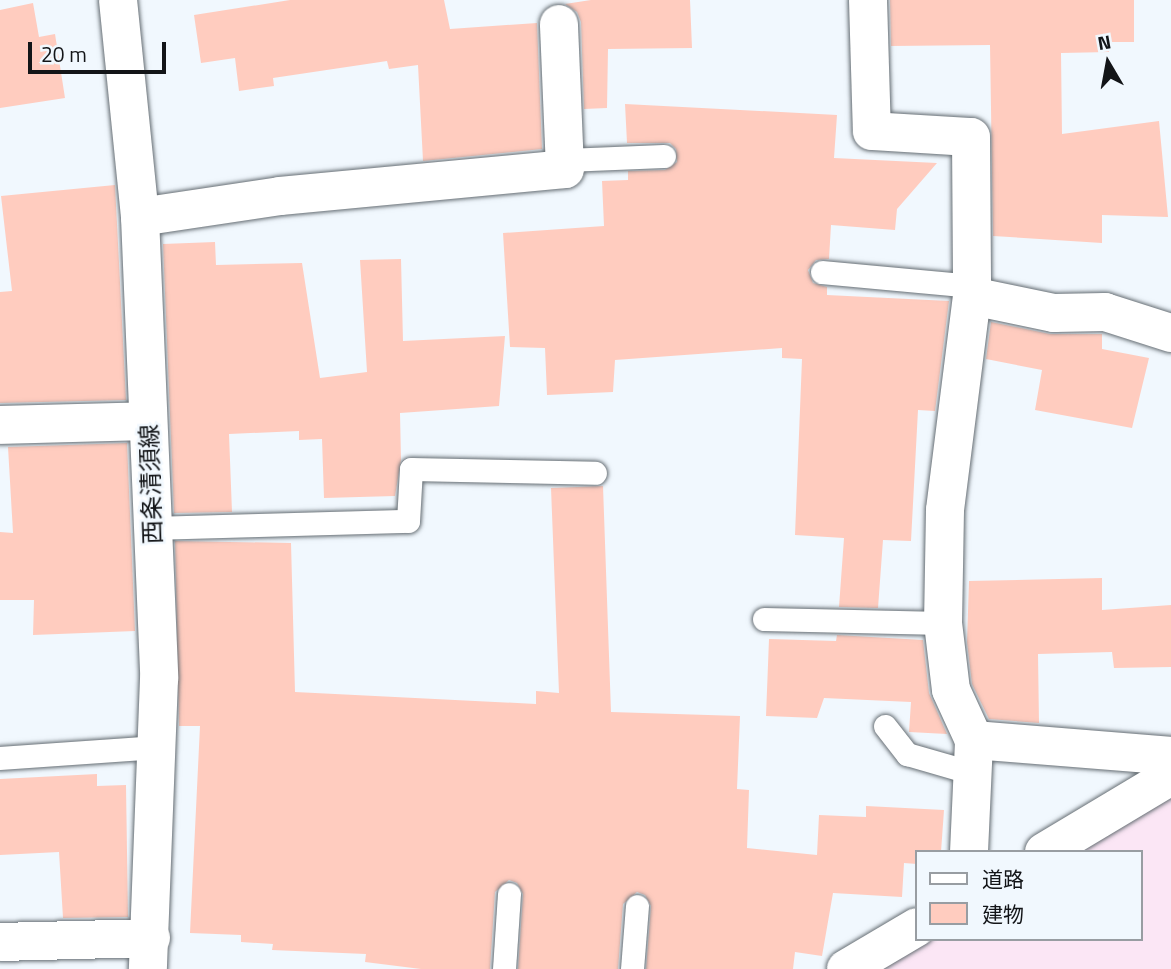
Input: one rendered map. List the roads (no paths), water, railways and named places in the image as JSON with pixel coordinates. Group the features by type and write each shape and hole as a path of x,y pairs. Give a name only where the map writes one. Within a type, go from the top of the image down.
{"street":[{"name":"西条清須線","path":"118,0 140,217 159,679 149,953"},
{"path":"868,0 872,131 971,137 972,291 945,510 943,623 951,690 973,757 970,850"},
{"path":"140,217 280,196 565,169 559,24"},
{"path":"972,291 1054,313 1105,312 1171,333"},
{"path":"0,425 148,421"},
{"path":"973,757 1171,755"},
{"path":"1047,850 1171,776"},
{"path":"846,969 916,928"},
{"path":"0,942 149,953"}],"lane":[{"path":"565,160 664,156"},
{"path":"822,272 972,291"},
{"path":"153,528 408,521 411,469 595,473"},
{"path":"764,619 943,623"},
{"path":"885,726 906,754 973,757"},
{"path":"0,758 157,747"},
{"path":"504,969 509,894"},
{"path":"632,969 637,906"}]}
